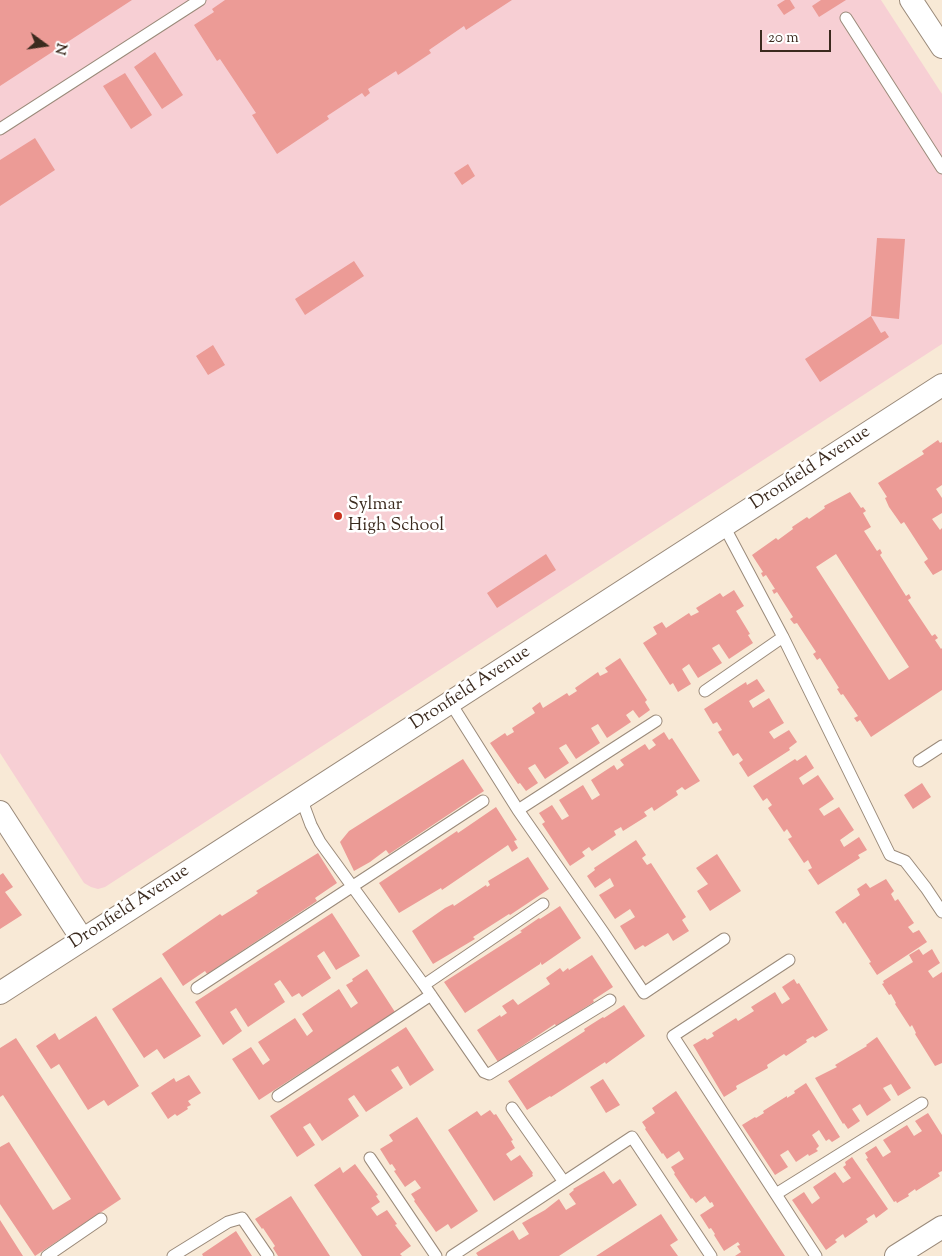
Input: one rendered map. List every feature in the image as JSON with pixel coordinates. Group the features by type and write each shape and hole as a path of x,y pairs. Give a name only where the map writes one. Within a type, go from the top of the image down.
{"street":[{"path":"911,0 942,47"},
{"name":"Dronfield Avenue","path":"0,993 942,385"},
{"path":"0,812 82,939"},
{"path":"896,1256 942,1227"}],"lane":[{"path":"0,129 200,0"},
{"path":"846,18 942,168"},
{"path":"724,526 783,637 890,855 905,861 942,912"},
{"path":"705,691 783,637"},
{"path":"450,702 518,810 644,993 724,940"},
{"path":"518,810 656,721"},
{"path":"918,761 942,746"},
{"path":"301,798 310,825 320,842 424,985 484,1072 489,1074 610,1000"},
{"path":"197,988 484,801"},
{"path":"424,985 543,904"},
{"path":"789,960 673,1036 816,1256"},
{"path":"278,1096 431,995"},
{"path":"776,1194 922,1103"},
{"path":"512,1108 564,1182"},
{"path":"452,1256 632,1137 711,1256"},
{"path":"370,1158 436,1256"},
{"path":"172,1256 228,1222 242,1218 268,1256"},
{"path":"47,1256 101,1219"}],"shaded area":[{"name":"Sylmar High School","path":"0,0 881,0 942,94 942,344 105,887 98,889 91,887 84,883 0,753"}],"building":[{"path":"0,0 132,0 0,86"},
{"path":"225,0 512,0 466,30 464,26 429,50 431,53 398,75 396,71 368,89 370,93 365,97 362,93 327,116 329,119 277,154 252,115 256,113 220,59 217,61 194,25 214,12 212,9"},
{"path":"785,0 790,0 795,8 784,15 777,5"},
{"path":"821,0 846,0 819,17 812,6"},
{"path":"155,52 183,95 162,109 134,67"},
{"path":"125,73 152,115 131,129 103,86"},
{"path":"35,138 55,170 0,206 0,160"},
{"path":"468,164 475,176 462,185 454,173"},
{"path":"877,238 905,239 899,319 871,316"},
{"path":"354,261 364,276 305,315 295,299"},
{"path":"871,316 881,333 885,331 889,337 820,382 805,359"},
{"path":"213,345 225,365 208,375 196,356"},
{"path":"938,440 940,443 942,442 942,485 936,489 942,498 942,513 932,519 940,530 942,528 942,570 933,575 924,562 928,559 904,522 901,524 889,507 885,498 887,497 878,483 924,454 922,451"},
{"path":"850,492 861,508 863,507 866,511 863,513 871,527 864,531 877,551 880,549 882,553 880,555 906,596 909,594 911,598 908,600 932,636 935,634 938,638 935,640 942,648 942,690 871,737 860,720 857,722 854,718 858,716 843,694 841,695 837,689 839,688 820,658 817,660 813,654 816,652 797,623 794,624 790,619 793,617 777,592 774,594 772,590 775,589 766,575 763,577 761,573 763,572 752,555 776,538 778,540 807,517 809,519 825,508 824,506","holes":["836,554 909,667 889,680 816,567"]},
{"path":"546,554 556,570 497,608 487,593"},
{"path":"734,590 744,606 736,611 750,634 748,635 753,643 729,659 719,644 712,648 722,663 698,678 689,664 682,669 691,684 678,692 673,683 670,685 643,643 657,634 653,627 662,622 666,628 689,613 691,616 699,612 696,608 720,593 723,597"},
{"path":"620,658 647,700 645,702 650,710 639,718 633,710 626,715 631,722 607,738 598,724 591,728 600,743 576,759 566,744 559,748 569,763 545,779 535,764 528,768 538,783 526,791 520,783 518,784 490,743 505,733 507,736 514,732 512,728 535,713 532,708 540,702 543,708 567,693 569,696 577,691 575,688 598,672 600,676 608,672 605,668"},
{"path":"757,679 765,691 749,701 753,708 769,698 784,723 769,732 774,739 789,730 797,742 789,748 790,750 748,777 739,763 743,760 738,753 733,756 718,732 722,730 717,722 713,724 704,709 746,682 747,685"},
{"path":"664,732 669,740 672,738 700,781 685,790 682,787 676,791 678,795 654,811 652,807 644,812 647,816 623,831 621,827 614,831 616,835 592,851 589,847 582,852 585,856 570,866 542,824 545,822 539,813 552,805 562,820 569,816 559,800 583,785 592,800 600,795 591,780 614,765 617,770 624,765 620,760 645,744 649,750 656,745 652,740"},
{"path":"806,755 814,768 799,778 803,785 818,775 834,799 819,809 824,816 839,807 854,830 840,840 844,847 859,837 867,850 858,855 860,858 818,885 808,870 812,868 808,860 804,863 788,839 792,837 787,829 784,832 768,808 772,805 767,798 763,801 753,786 795,759 797,761"},
{"path":"463,759 484,791 389,854 386,850 354,871 340,842 349,831"},
{"path":"922,783 931,797 913,809 904,795"},
{"path":"496,807 517,840 514,841 518,848 512,852 508,845 442,890 441,888 399,913 379,883"},
{"path":"636,840 646,855 642,858 647,865 651,863 686,917 682,920 689,931 673,941 668,933 645,947 643,945 635,950 620,926 635,917 630,909 615,919 599,895 614,886 610,878 595,888 587,876 595,870 594,868"},
{"path":"318,853 337,883 315,898 317,901 207,974 205,971 183,986 162,954 220,914 222,916 254,896 258,893 256,891"},
{"path":"717,854 741,891 710,911 697,891 708,884 696,868"},
{"path":"528,857 549,889 473,937 475,939 433,964 412,931 445,908 453,904 454,906 486,885 487,887 490,885 488,881"},
{"path":"3,873 13,887 5,892 22,915 0,929 0,875"},
{"path":"886,879 894,891 891,894 895,901 898,899 914,923 908,927 913,933 919,930 927,942 877,975 869,963 871,962 845,922 843,924 835,912 860,895 857,889 866,883 870,888"},
{"path":"560,906 581,938 542,965 540,962 540,964 465,1013 444,982"},
{"path":"332,913 360,956 336,970 324,951 317,956 331,978 302,997 299,993 292,997 280,980 274,984 285,1002 248,1027 236,1008 230,1012 242,1031 223,1045 195,1002"},
{"path":"919,949 923,955 932,949 940,963 928,971 933,978 942,972 942,1063 935,1066 915,1034 912,1025 910,1027 895,1004 891,994 889,995 882,984 884,983 883,981 913,962 909,955"},
{"path":"592,955 613,987 593,1000 594,1002 556,1026 555,1024 498,1062 477,1030 500,1015 501,1017 507,1013 502,1006 513,999 518,1005 550,984 546,978 560,968 563,972 568,968 569,970"},
{"path":"367,969 395,1012 259,1100 232,1059 251,1047 263,1065 270,1060 258,1042 295,1018 307,1036 313,1031 302,1014 339,989 351,1008 358,1003 346,985"},
{"path":"161,977 201,1036 164,1059 157,1049 144,1058 112,1009"},
{"path":"794,979 797,984 799,983 828,1030 815,1038 813,1036 806,1040 807,1042 786,1056 784,1054 767,1065 768,1068 736,1086 737,1089 724,1097 693,1045 705,1038 707,1040 714,1036 712,1033 736,1018 738,1021 754,1011 751,1007 775,992 782,1004 790,999 782,987"},
{"path":"624,1005 645,1036 606,1064 605,1062 551,1097 527,1110 508,1081 585,1031 584,1029"},
{"path":"96,1016 139,1086 108,1106 104,1100 88,1110 59,1064 51,1069 36,1046 55,1033 59,1040"},
{"path":"406,1027 434,1070 410,1086 398,1066 391,1070 403,1088 366,1112 354,1095 348,1099 359,1116 322,1141 310,1123 303,1127 315,1145 297,1157 270,1116"},
{"path":"877,1037 911,1088 898,1096 891,1084 883,1088 891,1100 867,1116 860,1104 852,1109 860,1121 848,1129 815,1078 837,1067 835,1065 867,1046"},
{"path":"16,1038 121,1199 35,1256 0,1204 0,1147 9,1142 53,1210 71,1199 3,1095 0,1097 0,1048"},
{"path":"189,1075 201,1093 188,1101 191,1105 187,1107 188,1109 168,1119 151,1093 174,1078 176,1082"},
{"path":"603,1079 620,1105 606,1113 590,1087"},
{"path":"806,1083 840,1137 832,1142 829,1139 826,1141 819,1130 812,1135 819,1146 816,1149 818,1151 809,1156 808,1154 796,1162 788,1150 780,1155 788,1167 775,1175 742,1125 764,1113 763,1111 787,1096 787,1098 795,1093 794,1091"},
{"path":"676,1091 785,1256 735,1256 741,1252 737,1246 740,1245 738,1242 724,1251 711,1228 709,1229 700,1215 714,1206 712,1202 710,1203 705,1196 696,1203 691,1199 671,1167 684,1159 679,1151 667,1159 642,1122 655,1113 652,1108"},
{"path":"490,1110 494,1115 496,1114 513,1140 511,1141 515,1148 506,1154 511,1161 520,1155 533,1173 533,1176 494,1201 448,1130 477,1111 481,1116"},
{"path":"928,1113 942,1135 942,1171 938,1173 940,1176 916,1191 915,1189 908,1194 909,1196 897,1203 896,1201 894,1202 866,1159 868,1158 865,1153 876,1146 883,1157 891,1152 883,1140 907,1125 914,1136 922,1131 915,1121"},
{"path":"417,1117 478,1211 451,1229 448,1224 436,1232 411,1194 421,1188 415,1180 405,1187 394,1171 396,1170 392,1164 390,1165 380,1149 393,1141 389,1135"},
{"path":"852,1157 888,1209 876,1218 874,1214 866,1219 868,1222 845,1238 843,1234 835,1240 837,1242 826,1250 792,1200 804,1192 812,1204 820,1198 813,1187 835,1172 843,1183 851,1178 843,1167 846,1165 845,1162"},
{"path":"355,1164 378,1195 376,1196 380,1202 371,1208 377,1216 387,1210 397,1224 395,1225 411,1246 400,1254 402,1256 362,1256 314,1185 340,1167 343,1173"},
{"path":"604,1171 613,1184 620,1179 637,1205 559,1256 478,1256 476,1253 513,1230 519,1240 529,1234 522,1223 545,1210 559,1199 566,1210 576,1204 569,1194 573,1189"},
{"path":"291,1196 330,1256 278,1256 273,1248 275,1246 255,1219"},
{"path":"661,1214 678,1240 670,1245 678,1256 596,1256"},
{"path":"0,1220 23,1256 0,1256"},
{"path":"236,1231 252,1256 203,1256 202,1254"}],"place":[{"name":"Sylmar High School","path":"338,516"}]}
